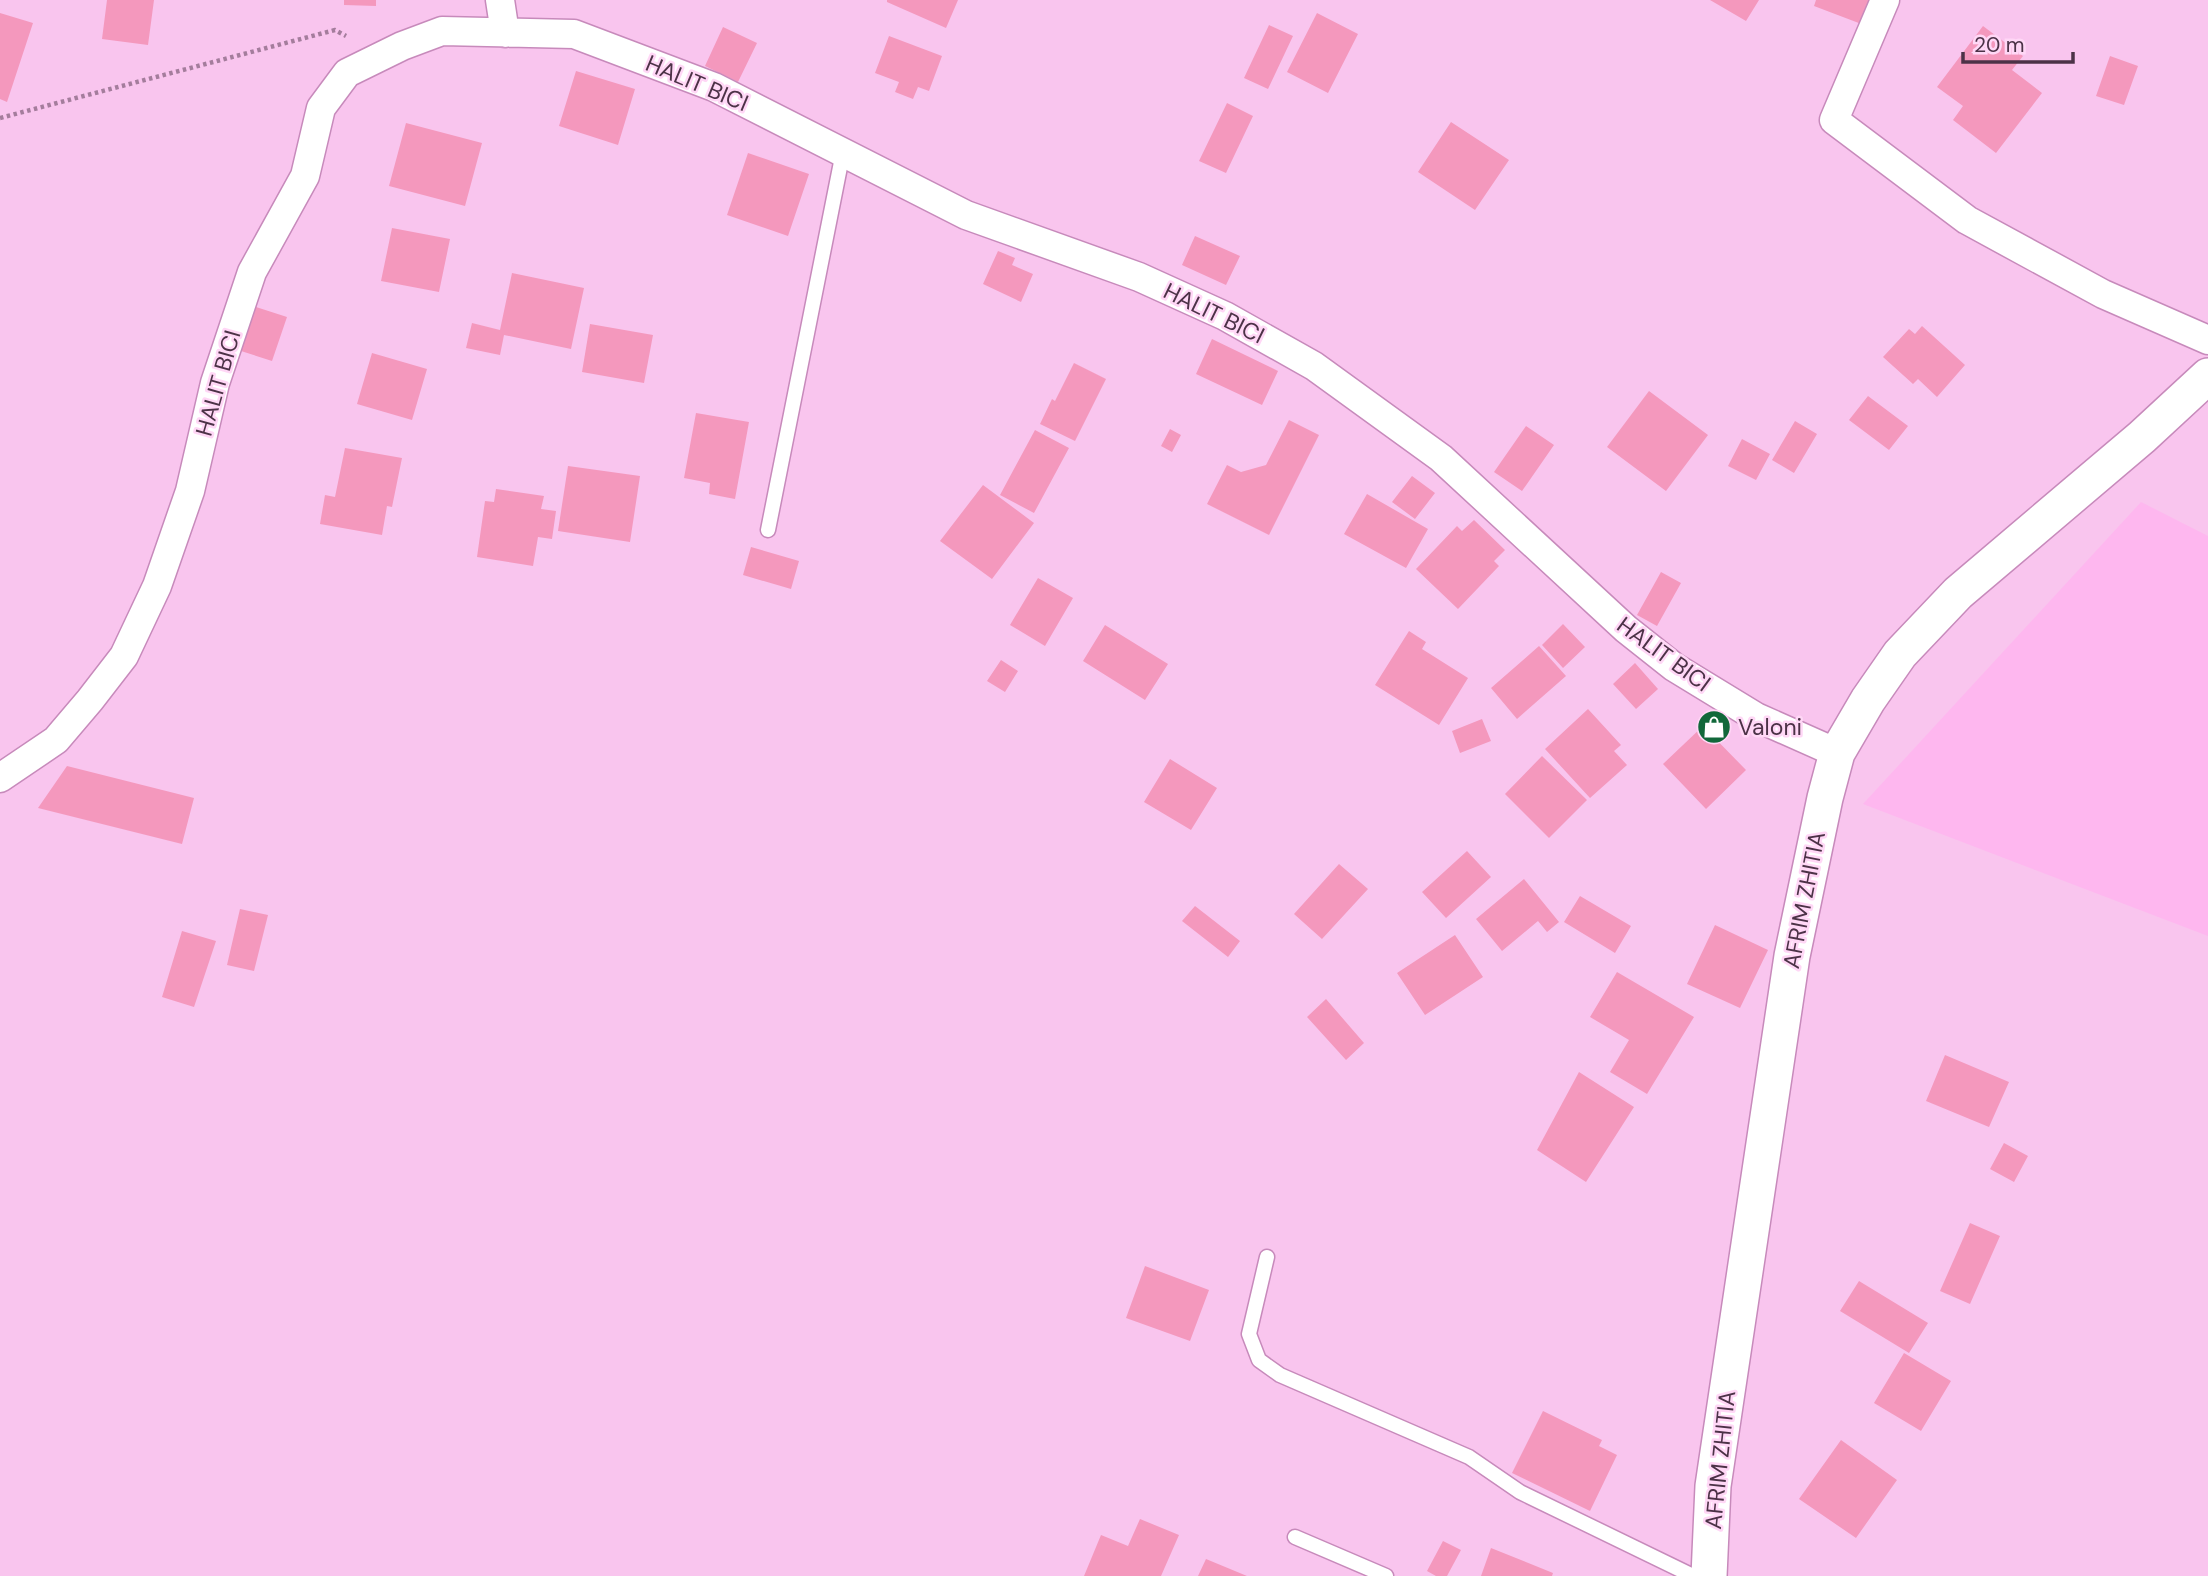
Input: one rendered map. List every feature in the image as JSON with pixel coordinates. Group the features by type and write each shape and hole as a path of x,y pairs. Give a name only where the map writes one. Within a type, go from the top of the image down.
{"street":[{"path":"500,0 505,33"},
{"path":"1885,0 1834,120 1967,220 2103,294 2208,340"},
{"name":"HALIT BICI","path":"0,778 56,740 124,656 157,586 190,491 215,383 252,272 305,176 321,108 347,73 442,31 574,34 714,87 966,215 1139,277 1225,316 1314,366 1441,458 1626,629 1674,667 1756,717 1837,753"},
{"name":"AFRIM ZHITIA","path":"1709,1576 1713,1486 1792,956 1837,753 1868,700 1900,654 1958,593 2142,437 2208,376"}],"lane":[{"path":"768,530 843,152"},
{"path":"1267,1257 1249,1334 1259,1360 1280,1375 1469,1457 1520,1492 1693,1576"},
{"path":"1295,1537 1386,1576"}],"path":[{"path":"0,118 335,30 385,55"}],"shaded area":[{"path":"2141,502 2208,536 2208,936 1863,804"}],"building":[{"path":"107,0 154,0 148,45 102,39"},
{"path":"344,0 376,0 376,6 344,5"},
{"path":"887,0 958,0 946,28"},
{"path":"1710,0 1759,0 1746,21"},
{"path":"1816,0 1874,0 1864,25 1814,6"},
{"path":"0,13 33,23 7,102 0,99"},
{"path":"1317,13 1358,34 1328,93 1287,72"},
{"path":"1269,25 1293,36 1268,89 1244,78"},
{"path":"1983,26 2023,56 2012,70 2042,93 1996,153 1953,120 1963,106 1937,87"},
{"path":"723,27 757,43 738,82 705,66"},
{"path":"889,36 942,56 929,91 918,87 913,99 895,92 899,82 875,73"},
{"path":"2110,56 2138,66 2124,105 2096,96"},
{"path":"576,71 635,89 618,145 559,126"},
{"path":"1227,103 1253,116 1226,173 1199,161"},
{"path":"1451,122 1509,160 1475,210 1418,172"},
{"path":"406,123 482,143 465,206 389,186"},
{"path":"748,153 809,174 788,236 727,215"},
{"path":"392,228 450,239 439,292 381,281"},
{"path":"1195,236 1240,256 1226,285 1182,265"},
{"path":"998,251 1015,258 1012,265 1033,274 1021,302 983,284"},
{"path":"512,273 584,288 571,349 504,335 500,355 466,348 472,323 500,330"},
{"path":"256,307 287,317 272,361 241,351"},
{"path":"590,324 653,335 644,383 582,372"},
{"path":"1922,326 1965,365 1937,397 1918,379 1913,384 1883,357 1909,329 1915,334"},
{"path":"1212,339 1278,371 1262,405 1196,374"},
{"path":"372,353 427,369 412,420 357,404"},
{"path":"1074,363 1106,379 1075,441 1040,424"},
{"path":"1649,391 1708,435 1666,491 1607,447"},
{"path":"1868,396 1908,426 1889,450 1849,420"},
{"path":"696,413 749,422 735,499 709,494 710,483 684,478"},
{"path":"1289,420 1319,435 1269,535 1207,504 1227,465 1241,472 1266,465"},
{"path":"1795,421 1817,434 1794,473 1772,460"},
{"path":"1526,426 1554,445 1522,491 1494,472"},
{"path":"1170,429 1181,435 1172,452 1161,446"},
{"path":"1035,430 1069,448 1034,513 1000,495"},
{"path":"1742,439 1770,454 1756,480 1728,466"},
{"path":"345,448 402,458 392,507 387,506 382,535 320,524 325,495 335,497"},
{"path":"568,466 640,476 630,542 558,531"},
{"path":"1412,476 1435,493 1415,519 1392,502"},
{"path":"983,485 1034,523 992,579 940,541"},
{"path":"496,489 544,496 541,509 556,511 552,539 538,537 533,566 477,557 485,501 494,502"},
{"path":"1367,494 1428,529 1406,568 1344,534"},
{"path":"1474,520 1505,550 1494,561 1499,566 1458,609 1416,569 1457,526 1462,531"},
{"path":"751,547 799,561 791,589 743,575"},
{"path":"1661,572 1681,583 1657,626 1637,615"},
{"path":"1038,578 1073,598 1045,646 1010,625"},
{"path":"1563,624 1585,647 1563,668 1542,645"},
{"path":"1105,625 1168,664 1145,700 1083,661"},
{"path":"1409,631 1426,642 1422,649 1468,678 1439,725 1375,685"},
{"path":"1539,646 1566,676 1517,719 1491,688"},
{"path":"1001,660 1018,671 1005,692 987,681"},
{"path":"1635,663 1658,689 1636,709 1613,684"},
{"path":"1588,709 1621,745 1614,751 1627,765 1590,798 1545,749"},
{"path":"1482,719 1491,741 1460,753 1452,731"},
{"path":"1703,726 1746,770 1706,809 1663,764"},
{"path":"1542,756 1587,800 1549,838 1505,794"},
{"path":"1170,759 1217,788 1191,830 1144,802"},
{"path":"67,766 194,798 182,844 38,808"},
{"path":"1467,851 1491,877 1446,918 1422,892"},
{"path":"1339,864 1368,889 1322,939 1294,914"},
{"path":"1524,879 1559,922 1547,932 1538,921 1502,951 1476,919"},
{"path":"1580,896 1631,926 1615,953 1564,922"},
{"path":"1195,906 1240,941 1228,957 1182,921"},
{"path":"240,909 268,915 254,971 227,965"},
{"path":"1715,925 1768,950 1740,1008 1687,984"},
{"path":"182,931 216,941 194,1007 162,997"},
{"path":"1455,935 1483,977 1425,1015 1397,973"},
{"path":"1617,972 1694,1017 1647,1094 1610,1072 1629,1040 1590,1017"},
{"path":"1326,999 1364,1043 1346,1060 1307,1017"},
{"path":"1945,1055 2009,1082 1989,1127 1926,1101"},
{"path":"1579,1072 1634,1107 1586,1182 1537,1150"},
{"path":"2004,1143 2028,1156 2014,1182 1990,1169"},
{"path":"1970,1223 2000,1236 1970,1304 1940,1291"},
{"path":"1145,1266 1209,1290 1190,1341 1126,1318"},
{"path":"1859,1281 1928,1323 1909,1353 1840,1311"},
{"path":"1904,1353 1951,1381 1921,1431 1874,1403"},
{"path":"1543,1411 1602,1440 1599,1446 1617,1455 1590,1511 1512,1473"},
{"path":"1841,1440 1897,1480 1856,1538 1799,1499"},
{"path":"1140,1519 1179,1535 1161,1576 1084,1576 1101,1535 1128,1546"},
{"path":"1443,1541 1461,1550 1447,1576 1436,1576 1427,1571"},
{"path":"1491,1548 1553,1573 1552,1576 1481,1576"},
{"path":"1206,1559 1247,1576 1198,1576"}],"place":[{"name":"Valoni","path":"1714,727"}]}
